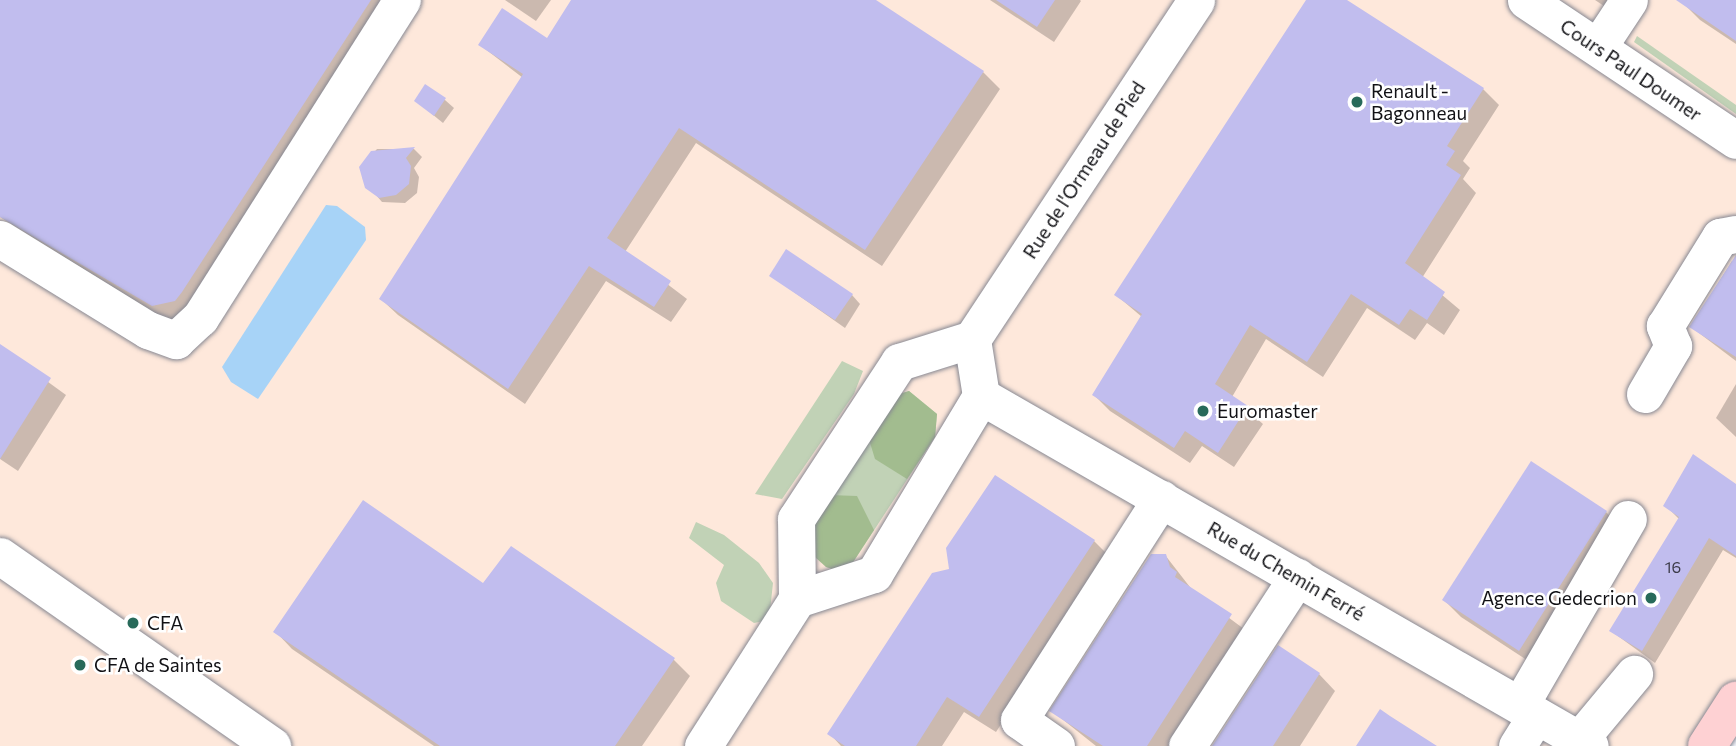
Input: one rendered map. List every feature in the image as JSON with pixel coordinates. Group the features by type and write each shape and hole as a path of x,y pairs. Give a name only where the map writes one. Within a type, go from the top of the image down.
{"main road":[{"path":"1707,746 1736,701"}],"street":[{"path":"0,239 148,330 176,340 200,318 402,0"},
{"name":"Rue de l'Ormeau de Pied","path":"972,339 1196,0"},
{"name":"Cours Paul Doumer","path":"1526,0 1736,140"},
{"path":"1598,47 1629,0"},
{"path":"1645,394 1673,346 1665,326 1720,237 1736,234"},
{"path":"703,746 797,598 796,519 899,362 972,339 981,396 874,574 797,598"},
{"name":"Rue du Chemin Ferré","path":"981,396 1528,710 1581,744"},
{"path":"1056,746 1019,720 1161,499"},
{"path":"1517,746 1528,710 1628,519"},
{"path":"0,556 272,746"},
{"path":"1187,746 1297,577"},
{"path":"1581,744 1634,674"}],"shaded area":[{"path":"0,0 1736,0 1736,716 1717,746 0,746"}],"green space":[{"path":"1637,36 1736,105 1736,114 1634,42"},
{"path":"842,361 863,371 854,394 782,499 755,494"},
{"path":"909,391 937,414 935,437 846,573 826,567 808,528 890,397"},
{"path":"909,391 937,414 935,437 907,479 875,459 867,433 890,397"},
{"path":"829,495 857,496 874,530 846,573 826,567 806,549 808,528"},
{"path":"696,522 724,535 759,563 773,583 769,620 754,623 721,601 716,583 724,565 689,538"}],"water":[{"path":"326,205 337,206 365,227 366,240 258,399 231,382 222,367"}],"building":[{"path":"0,0 371,0 182,292 175,301 152,306 0,217"},
{"path":"571,0 876,0 984,71 865,250 679,128 607,238 671,281 654,307 589,266 508,389 379,299 523,74 478,45 502,8 547,38"},
{"path":"996,0 1055,0 1037,27"},
{"path":"1306,0 1347,0 1484,88 1447,146 1455,151 1446,165 1461,175 1405,263 1445,292 1427,320 1410,309 1399,325 1351,294 1307,362 1250,325 1215,384 1248,406 1218,453 1185,431 1174,448 1092,395 1142,314 1114,295"},
{"path":"1676,0 1736,0 1736,41"},
{"path":"425,84 446,98 434,116 414,101"},
{"path":"415,147 406,158 411,166 409,184 396,195 379,198 365,188 359,167 371,151"},
{"path":"786,249 853,294 835,320 769,276"},
{"path":"1736,255 1736,357 1689,327"},
{"path":"0,344 51,378 0,459"},
{"path":"1693,454 1736,484 1736,556 1709,538 1642,651 1609,631 1679,517 1663,506"},
{"path":"1531,461 1607,511 1519,651 1442,600"},
{"path":"995,475 1095,540 979,717 947,697 916,746 845,746 827,734 932,573 949,569 946,548"},
{"path":"363,500 483,583 511,546 675,658 615,746 440,746 273,632"},
{"path":"1151,554 1166,554 1170,567 1177,572 1175,577 1232,614 1147,746 1103,746 1049,711"},
{"path":"1278,645 1320,673 1273,746 1212,746"},
{"path":"1380,709 1390,716 1437,746 1356,746"}],"place":[{"name":"Renault - Bagonneau","path":"1357,102"},
{"name":"Euromaster","path":"1203,411"},
{"name":"Agence Gedecrion","path":"1651,598"},
{"name":"CFA","path":"133,623"},
{"name":"CFA de Saintes","path":"80,665"}]}
